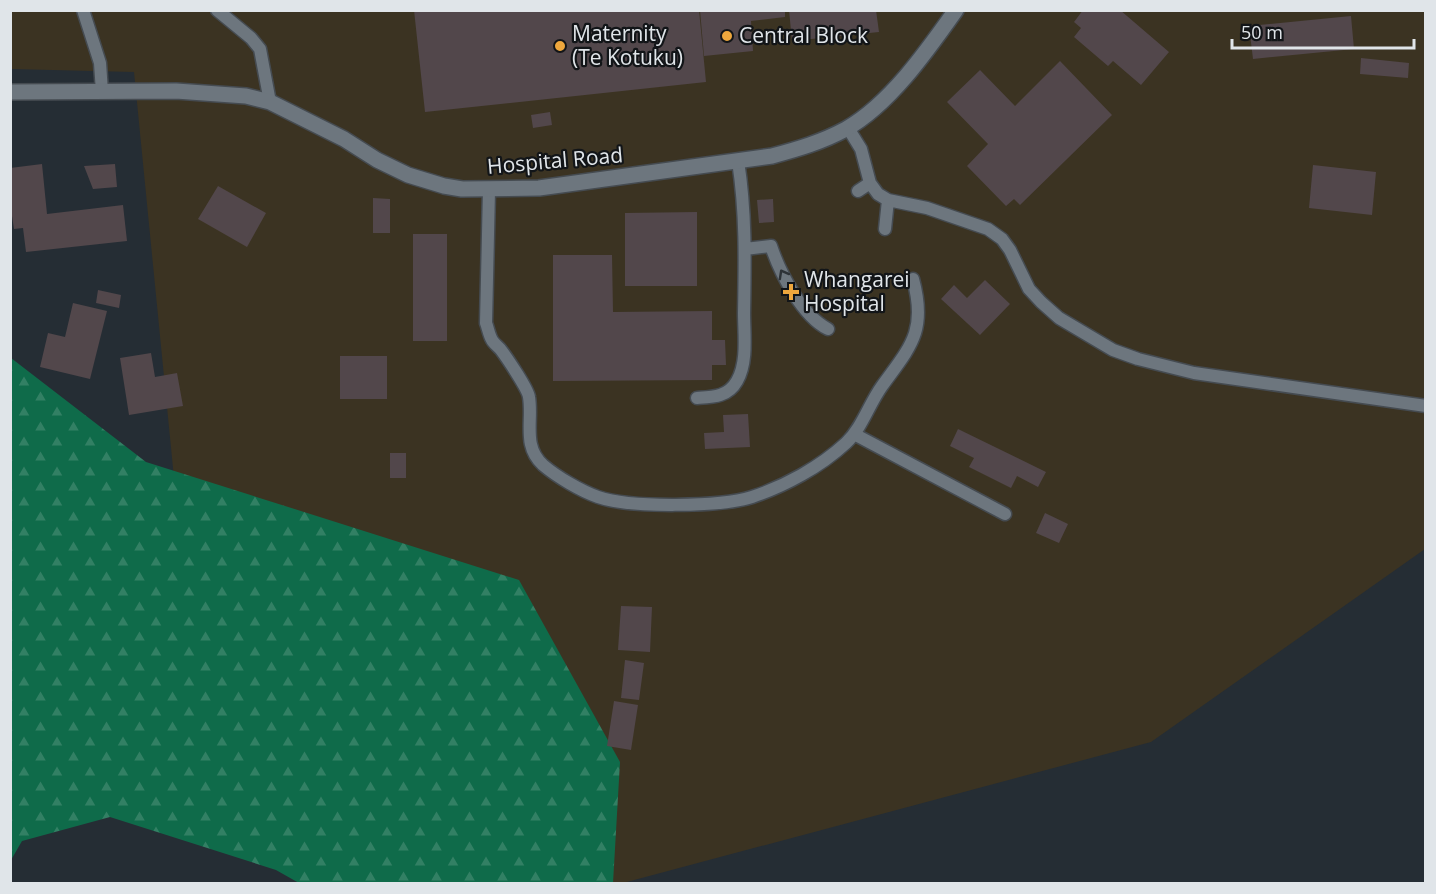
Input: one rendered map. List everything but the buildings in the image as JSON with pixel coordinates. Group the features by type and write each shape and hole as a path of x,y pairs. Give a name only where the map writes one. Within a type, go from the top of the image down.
{"street":[{"name":"Hospital Road","path":"10,92 208,93 246,96 270,102 408,175 444,186 489,190 539,188 738,161 805,148 848,128 869,113 887,96 921,56 956,10"}],"lane":[{"path":"83,10 100,63 102,92"},
{"path":"217,10 261,48 270,102"},
{"path":"848,128 861,149 870,183 878,194 888,200 927,208 988,229 1002,239 1010,249 1029,289 1041,302 1067,323 1113,350 1138,359 1194,373 1425,406"},
{"path":"697,398 718,397 729,391 737,381 742,368 745,249 742,186 738,161"},
{"path":"858,191 870,183"},
{"path":"489,190 486,323 491,339 501,349 529,395 530,446 542,465 581,490 612,501 657,504 721,503 749,498 799,477 844,445 854,434 869,406 904,357 915,334 920,313 913,279"},
{"path":"885,229 888,200"},
{"path":"745,249 771,246 782,276 813,319 828,329"},
{"path":"854,434 1005,514"}],"shaded area":[{"name":"Whangarei Hospital","path":"11,10 1425,11 1425,549 1151,742 623,883 496,883 174,478 134,72 11,69"}],"green space":[{"path":"11,358 146,462 519,580 620,762 613,883 299,883 276,870 110,817 22,841 11,860"}],"place":[{"name":"Central Block","path":"727,36"},
{"name":"Maternity (Te Kotuku)","path":"560,46"},
{"name":"Whangarei Hospital","path":"791,292"}]}
